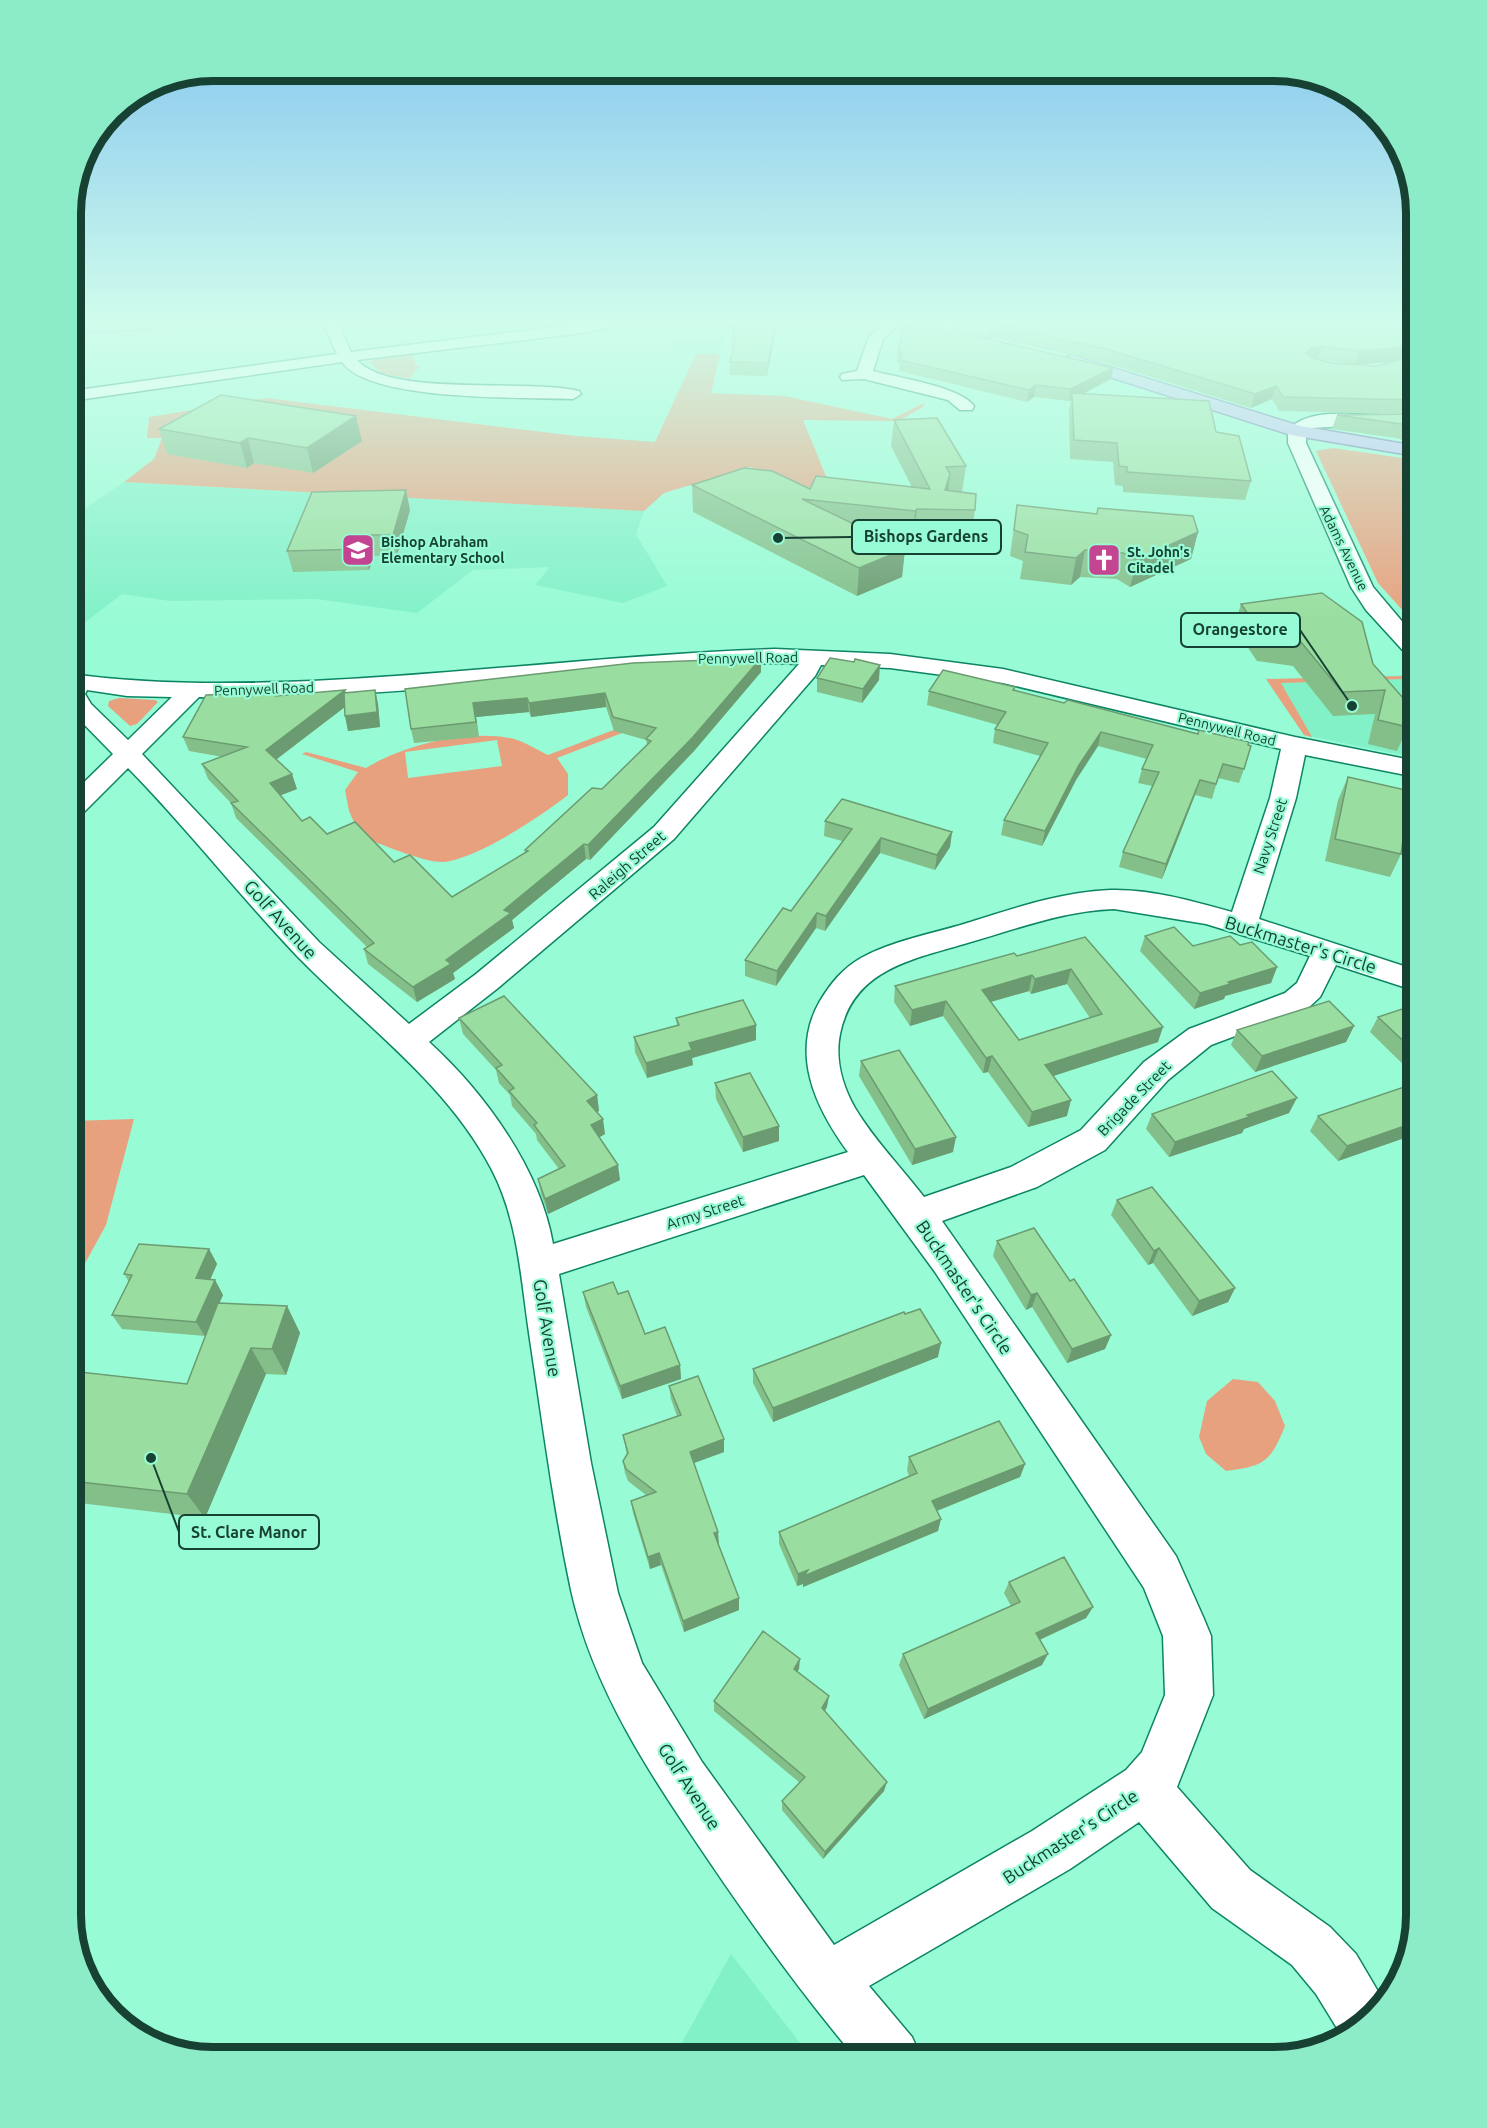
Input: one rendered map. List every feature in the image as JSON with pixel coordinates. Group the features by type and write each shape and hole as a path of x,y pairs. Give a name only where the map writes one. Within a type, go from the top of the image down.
{"main road":[{"path":"1269,422 1297,431 1406,449"}],"street":[{"path":"1297,431 1305,424 1317,422"},
{"name":"Adams Avenue","path":"1297,431 1299,451 1358,580 1374,605 1406,640"},
{"name":"Pennywell Road","path":"81,683 128,689 192,691 371,685 694,658 813,658 890,661 1003,676 1294,745 1406,767"},
{"name":"Raleigh Street","path":"409,1041 487,981 664,833 807,671 813,658"},
{"path":"81,800 192,691"},
{"name":"Golf Avenue","path":"81,705 184,811 341,983 409,1041 459,1093 487,1131 511,1171 533,1234 570,1463 595,1593 622,1675 684,1780 783,1923 826,1980 883,2047"},
{"name":"Navy Street","path":"1242,925 1283,798 1294,745"},
{"name":"Buckmaster's Circle","path":"826,1980 1041,1856 1144,1788 1160,1769 1189,1695 1187,1636 1160,1572 916,1215 844,1117 826,1082 823,1050 831,1008 859,974 881,961 1042,911 1096,900 1132,900 1176,907 1242,925 1406,978"},
{"name":"Brigade Street","path":"916,1215 1024,1177 1092,1140 1116,1118 1156,1071 1200,1037 1296,1001 1309,989 1327,952"},
{"name":"Army Street","path":"537,1265 873,1158"},
{"path":"1144,1788 1231,1888 1311,1946 1336,1974 1360,2013"}],"shaded area":[{"path":"148,422 464,422 576,436 655,442 664,422 804,422 834,496 750,467 664,493 644,511 124,482 154,459 162,438 147,438"},
{"path":"1333,448 1406,459 1406,618 1403,618 1405,613 1378,583 1316,451"},
{"name":"Bishop Abraham Elementary School","path":"124,482 644,511 636,534 667,586 623,603 535,585 550,567 473,570 417,613 316,599 170,601 122,594 81,625 81,594 88,591 81,591 81,511"},
{"path":"1406,675 1406,756 1304,735 1266,679"},
{"path":"1406,676 1404,679 1281,683 1312,737 1304,735 1266,679"},
{"path":"119,698 158,702 137,724 130,726 108,706 109,701"},
{"path":"658,713 635,728 557,758 568,774 568,795 526,825 490,845 457,859 443,862 414,856 360,836 349,811 345,790 358,772 302,754 306,752 366,768 400,752 438,741 458,737 496,736 514,739 548,755","holes":["497,740 502,766 408,778 405,752"]},
{"path":"134,1119 106,1225 81,1271 81,1121"},
{"path":"1233,1379 1258,1382 1275,1401 1285,1426 1275,1448 1264,1460 1249,1467 1226,1471 1206,1454 1199,1437 1207,1401"},
{"path":"731,1954 803,2047 680,2047"}],"building":[{"path":"171,422 346,422 307,448 248,438 240,443 159,429"},
{"path":"895,422 940,422 966,466 946,467 950,474 945,490 976,494 975,510 917,509 915,511 802,499 905,549 859,568 692,485 744,468 772,471 810,489 816,476 930,489"},
{"path":"1073,422 1214,422 1216,432 1239,436 1251,481 1127,472 1127,467 1119,466 1117,443 1074,440"},
{"path":"406,490 393,535 369,535 364,549 287,551 312,492"},
{"path":"1017,505 1097,514 1098,508 1193,516 1198,532 1137,560 1123,553 1085,550 1076,558 1025,552 1028,535 1014,530"},
{"path":"1322,593 1362,622 1373,664 1406,701 1406,727 1378,720 1385,690 1342,692 1301,642 1265,638 1241,604"},
{"path":"761,658 693,737 588,845 584,844 504,910 511,913 446,960 451,964 413,987 364,949 374,943 231,803 238,801 202,764 247,747 183,737 206,695 278,692 276,696 345,690 266,750 292,774 270,783 302,821 310,817 327,834 355,822 394,862 410,855 452,897 528,851 525,850 592,788 602,789 651,741 646,739 656,728 613,717 605,693 529,703 527,698 473,703 476,722 411,729 405,689 633,663"},
{"path":"830,658 854,662 855,659 880,665 863,689 817,678"},
{"path":"943,670 1015,687 1013,690 1064,703 1068,700 1198,734 1199,730 1249,742 1248,745 1251,746 1244,769 1223,764 1216,784 1200,780 1166,864 1123,852 1159,772 1142,769 1153,745 1101,732 1079,765 1045,831 1004,820 1048,743 995,729 1006,712 929,691"},
{"path":"375,690 377,712 345,716 344,693"},
{"path":"1348,777 1406,790 1406,819 1401,854 1335,839"},
{"path":"842,799 952,832 937,855 881,838 826,916 817,913 777,971 745,960 783,908 791,911 852,829 825,821"},
{"path":"1174,927 1193,946 1230,936 1240,945 1252,942 1277,967 1200,993 1145,936"},
{"path":"1085,937 1163,1027 1045,1065 1071,1100 1032,1112 992,1056 986,1058 946,1001 912,1010 895,986 1014,953 1017,956","holes":["1071,969 1102,1014 1019,1040 982,990 1032,975 1035,979"]},
{"path":"504,996 597,1095 587,1101 603,1119 591,1125 618,1165 545,1199 538,1179 565,1166 534,1125 537,1123 509,1091 514,1088 496,1068 502,1065 459,1018"},
{"path":"743,1000 756,1025 689,1043 692,1050 646,1063 634,1037 679,1025 676,1018"},
{"path":"1329,1001 1354,1026 1262,1056 1237,1030"},
{"path":"1406,1008 1406,1044 1378,1017"},
{"path":"899,1050 956,1137 915,1149 861,1061"},
{"path":"1272,1071 1297,1098 1175,1142 1152,1114"},
{"path":"750,1073 779,1126 743,1137 715,1083"},
{"path":"1406,1086 1406,1125 1347,1146 1318,1116"},
{"path":"1152,1187 1235,1288 1199,1301 1159,1248 1154,1251 1117,1200"},
{"path":"1034,1228 1070,1281 1074,1279 1111,1335 1072,1349 1037,1293 1031,1295 997,1241"},
{"path":"139,1244 209,1249 196,1278 215,1280 196,1322 112,1315 132,1275 124,1274"},
{"path":"613,1282 618,1294 628,1291 645,1334 665,1327 680,1365 620,1386 583,1292"},
{"path":"218,1303 287,1306 272,1349 251,1348 187,1494 81,1482 81,1372 187,1384"},
{"path":"920,1309 941,1343 773,1408 753,1369 904,1312 905,1314"},
{"path":"698,1376 724,1439 690,1452 718,1532 714,1533 739,1598 683,1621 659,1553 648,1557 631,1501 656,1492 626,1469 623,1461 628,1453 623,1435 681,1415 669,1386"},
{"path":"999,1421 1025,1464 932,1501 941,1519 804,1576 808,1570 798,1574 779,1532 917,1473 909,1457"},
{"path":"1064,1557 1093,1607 1036,1633 1048,1654 928,1709 903,1654 1020,1602 1009,1582"},
{"path":"763,1631 800,1659 794,1669 829,1696 822,1708 887,1782 825,1852 782,1801 805,1777 714,1701"}],"place":[{"name":"Bishops Gardens","path":"778,538"},
{"name":"Bishop Abraham Elementary School","path":"358,550"},
{"name":"St. John's Citadel","path":"1104,560"},
{"name":"Orangestore","path":"1352,706"},
{"name":"St. Clare Manor","path":"151,1458"}]}
